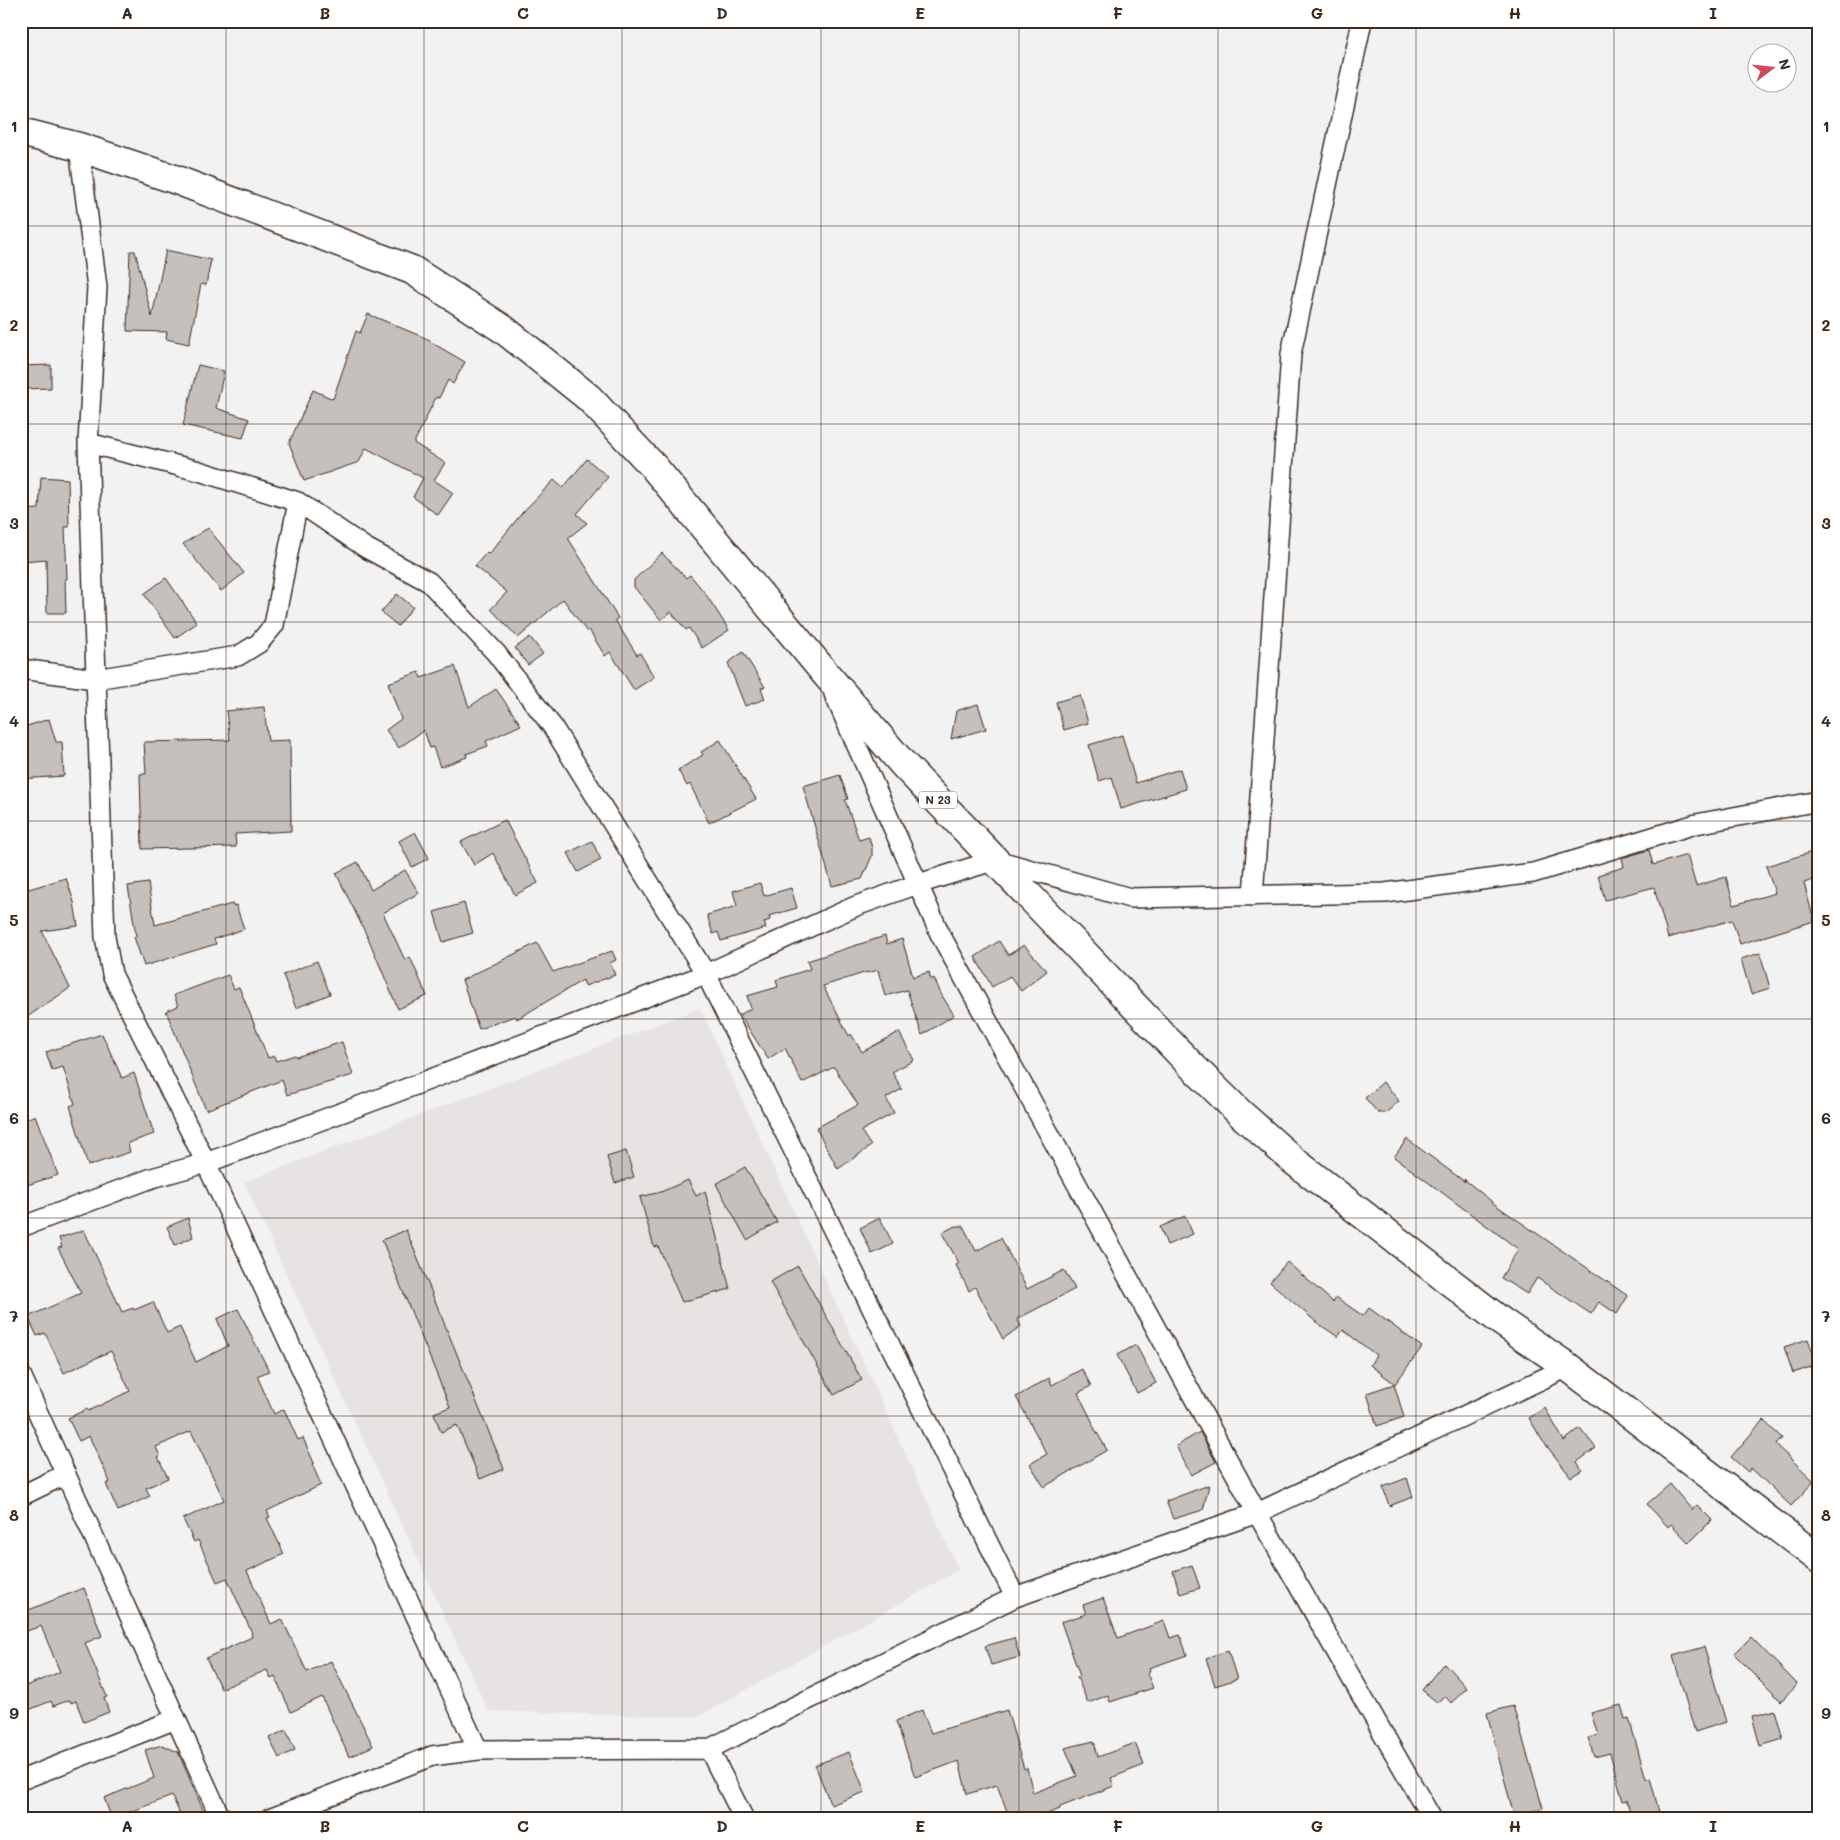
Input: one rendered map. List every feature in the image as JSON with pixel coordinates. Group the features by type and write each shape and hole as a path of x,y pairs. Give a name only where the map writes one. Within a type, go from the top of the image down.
{"main road":[{"name":"N 23","path":"21,132 79,147 174,179 412,270 503,329 589,398 653,466 902,763 1190,1064 1241,1114 1294,1161 1502,1322 1568,1368 1819,1559"}],"street":[{"path":"1253,896 1291,354 1362,21"},
{"path":"79,147 97,287 88,443 105,937 112,974 206,1163 478,1750"},
{"path":"88,443 199,471 298,502 366,548 429,582 496,652 552,726 706,974 1015,1597"},
{"path":"21,669 95,679 238,656 259,643 274,625 298,502"},
{"path":"825,673 940,934 1257,1512 1432,1819"},
{"path":"21,1226 152,1178 206,1163 397,1092 706,974 856,906 918,884 996,860 1130,898 1385,893 1533,872 1696,824 1819,801"},
{"path":"269,1819 432,1756 478,1750 709,1749 1015,1597 1257,1512 1568,1368"},
{"path":"21,1375 221,1819"},
{"path":"21,1496 66,1474"},
{"path":"21,1780 176,1719"},
{"path":"709,1749 744,1819"}],"shaded area":[{"path":"700,1008 959,1570 698,1717 488,1711 244,1182"}],"building":[{"path":"166,250 211,260 206,285 201,284 189,344 166,339 167,332 127,331 130,251 135,251 152,317"},
{"path":"368,314 430,340 465,362 453,384 448,380 439,398 436,397 414,443 445,463 434,480 453,493 438,515 413,497 423,478 366,448 359,462 304,481 289,443 313,390 333,399 356,331 360,333"},
{"path":"51,365 51,388 21,389 21,366"},
{"path":"198,365 224,371 216,408 249,419 243,438 183,425"},
{"path":"587,459 608,477 577,514 587,523 568,538 618,618 615,620 637,655 640,653 654,677 634,690 610,652 605,656 589,630 587,632 563,599 518,638 491,609 507,592 475,566 487,552 489,554 522,513 554,480 563,488"},
{"path":"41,477 68,479 69,527 65,527 66,613 47,613 46,559 23,561 21,510 39,509"},
{"path":"208,528 244,573 221,591 183,544"},
{"path":"662,553 686,578 690,575 705,593 729,630 702,648 689,628 686,630 671,612 661,620 634,587 634,580"},
{"path":"166,578 197,623 175,638 144,594"},
{"path":"397,594 413,607 398,626 381,612"},
{"path":"530,637 543,654 528,665 515,648"},
{"path":"743,652 765,687 761,688 765,699 745,706 728,663"},
{"path":"455,666 469,707 496,689 521,725 486,741 488,746 466,754 467,757 440,767 433,747 430,748 424,730 399,748 386,730 401,719 388,683 419,672 421,678"},
{"path":"1080,695 1088,723 1064,730 1056,702"},
{"path":"978,704 986,729 951,739 956,711"},
{"path":"264,707 268,741 290,740 291,831 235,834 236,847 142,849 140,774 146,774 144,742 230,740 226,711"},
{"path":"49,719 56,742 62,742 64,776 21,779 21,728"},
{"path":"1122,735 1136,783 1180,769 1186,789 1121,809 1112,777 1099,781 1089,745"},
{"path":"720,740 756,799 709,823 690,784 687,786 678,770 703,755 701,752"},
{"path":"840,775 848,799 845,800 859,840 869,837 872,856 862,879 832,886 803,786"},
{"path":"505,820 538,883 515,895 493,853 474,865 461,842"},
{"path":"415,832 429,858 412,867 399,841"},
{"path":"592,841 601,860 578,872 568,853"},
{"path":"1649,850 1653,865 1687,855 1696,886 1726,877 1734,905 1775,893 1766,866 1819,850 1819,878 1804,883 1814,921 1740,944 1732,920 1668,938 1654,887 1605,900 1598,875 1624,867 1622,858"},
{"path":"358,862 371,890 405,870 419,893 383,913 405,960 410,957 427,996 398,1009 369,940 336,873"},
{"path":"66,878 74,902 78,926 42,931 70,988 21,1021 21,889 22,891"},
{"path":"148,883 155,925 232,904 233,906 236,905 244,929 214,939 216,944 144,966 134,937 136,936 128,886"},
{"path":"760,883 764,896 791,888 797,908 769,916 770,920 764,922 766,928 721,941 718,932 713,934 707,915 737,906 733,891"},
{"path":"464,903 473,933 443,942 434,912"},
{"path":"885,936 887,944 902,939 913,977 929,972 931,980 934,978 954,1015 922,1035 907,990 885,996 878,970 823,986 849,1036 851,1034 862,1052 899,1032 914,1060 892,1072 902,1089 886,1098 894,1113 861,1131 871,1146 838,1169 816,1128 858,1105 834,1067 802,1083 785,1048 768,1059 740,1015 751,1008 747,996 778,987 776,980 810,969 807,961"},
{"path":"999,941 1008,955 1024,945 1047,971 1021,991 1010,976 992,987 975,957"},
{"path":"537,943 553,972 612,951 616,960 610,963 615,975 585,986 583,980 517,1019 515,1016 479,1029 462,980"},
{"path":"1760,953 1770,988 1751,994 1741,959"},
{"path":"317,961 330,994 296,1008 283,975"},
{"path":"228,975 234,989 239,987 268,1058 274,1056 276,1061 295,1055 296,1057 342,1042 353,1075 287,1095 282,1080 206,1110 166,1011 178,1006 174,995"},
{"path":"102,1034 122,1078 134,1073 154,1134 128,1143 130,1152 88,1166 70,1106 75,1104 63,1067 52,1070 46,1052"},
{"path":"1383,1082 1399,1101 1386,1113 1378,1113 1365,1098"},
{"path":"35,1115 58,1175 21,1187 21,1122"},
{"path":"1407,1139 1465,1182 1464,1179 1497,1206 1628,1296 1617,1314 1599,1302 1591,1314 1537,1278 1527,1294 1501,1278 1518,1249 1394,1157"},
{"path":"626,1151 634,1177 615,1183 607,1157"},
{"path":"745,1167 777,1222 747,1240 716,1184"},
{"path":"688,1180 696,1196 705,1191 730,1289 682,1302 658,1246 654,1247 640,1197 661,1192"},
{"path":"1185,1216 1193,1234 1167,1245 1160,1227"},
{"path":"188,1218 193,1237 175,1245 167,1227"},
{"path":"880,1218 893,1244 872,1254 860,1228"},
{"path":"955,1226 963,1226 976,1251 1001,1238 1027,1289 1064,1270 1075,1289 1017,1319 1021,1326 1003,1339 975,1287 969,1291 956,1265 959,1263 942,1233"},
{"path":"84,1230 122,1312 133,1308 134,1310 153,1302 167,1333 180,1327 196,1362 228,1346 217,1319 238,1309 269,1371 257,1376 274,1414 284,1409 298,1440 303,1438 321,1485 267,1511 270,1517 267,1518 284,1554 247,1571 271,1624 282,1619 307,1672 331,1661 373,1746 349,1757 322,1697 291,1712 275,1677 271,1679 267,1670 221,1689 206,1658 252,1637 252,1633 227,1578 217,1582 198,1540 194,1542 183,1519 224,1500 191,1431 156,1447 160,1456 158,1457 168,1478 146,1488 150,1496 118,1511 106,1484 110,1482 89,1436 79,1441 68,1418 87,1409 88,1411 130,1391 111,1351 64,1373 45,1333 37,1336 28,1317 81,1293 58,1248 62,1247 59,1238"},
{"path":"406,1230 504,1469 480,1479 457,1425 441,1432 434,1413 450,1407 382,1240"},
{"path":"1287,1262 1333,1302 1336,1297 1363,1316 1369,1308 1422,1347 1395,1384 1370,1365 1376,1355 1343,1330 1338,1337 1316,1322 1270,1282"},
{"path":"798,1266 862,1380 834,1395 770,1282"},
{"path":"1808,1339 1817,1365 1793,1373 1784,1347"},
{"path":"1136,1345 1156,1383 1137,1393 1117,1355"},
{"path":"1082,1369 1091,1386 1078,1393 1092,1424 1107,1450 1044,1487 1030,1464 1047,1454 1016,1397 1049,1378 1052,1385"},
{"path":"1394,1384 1404,1417 1377,1426 1367,1393"},
{"path":"1545,1408 1564,1441 1580,1428 1596,1448 1577,1462 1582,1470 1571,1477 1542,1440 1529,1418"},
{"path":"1763,1420 1782,1438 1776,1445 1814,1481 1791,1506 1751,1468 1748,1472 1731,1457"},
{"path":"1200,1432 1216,1462 1191,1475 1176,1446"},
{"path":"1407,1478 1413,1497 1389,1506 1383,1487"},
{"path":"1670,1484 1692,1510 1697,1505 1712,1520 1689,1543 1671,1524 1668,1527 1647,1504"},
{"path":"1209,1485 1203,1510 1173,1519 1166,1501"},
{"path":"1192,1565 1200,1588 1180,1594 1173,1571"},
{"path":"84,1588 102,1636 85,1643 107,1697 104,1698 109,1712 84,1722 76,1701 71,1703 70,1700 53,1706 51,1701 21,1713 21,1688 60,1672 41,1626 21,1633 21,1613"},
{"path":"1103,1598 1118,1638 1164,1621 1170,1638 1180,1635 1187,1655 1149,1668 1150,1671 1147,1673 1153,1688 1110,1702 1108,1695 1088,1703 1077,1677 1080,1676 1061,1622 1086,1614 1083,1605"},
{"path":"1751,1637 1797,1684 1781,1701 1734,1654"},
{"path":"1014,1638 1020,1657 991,1665 985,1646"},
{"path":"1704,1647 1726,1722 1695,1732 1673,1656"},
{"path":"1228,1651 1237,1679 1215,1686 1206,1658"},
{"path":"1444,1663 1467,1688 1451,1703 1445,1696 1438,1703 1422,1690"},
{"path":"1621,1705 1625,1719 1629,1718 1646,1779 1650,1778 1661,1819 1631,1819 1627,1800 1623,1801 1610,1753 1594,1757 1588,1738 1598,1735 1591,1713"},
{"path":"1513,1706 1543,1808 1514,1816 1487,1713"},
{"path":"922,1710 931,1733 1007,1710 1024,1769 1027,1768 1033,1793 1077,1776 1065,1748 1094,1741 1098,1757 1135,1743 1144,1765 1111,1778 1114,1786 1060,1807 1060,1809 1034,1819 1010,1819 997,1785 967,1794 959,1761 915,1777 896,1721"},
{"path":"1775,1710 1783,1739 1760,1746 1752,1716"},
{"path":"286,1730 295,1750 279,1758 269,1738"},
{"path":"162,1745 178,1752 207,1819 182,1819 172,1796 112,1819 104,1798 154,1778 145,1750"},
{"path":"849,1752 865,1792 831,1805 815,1765"}]}
